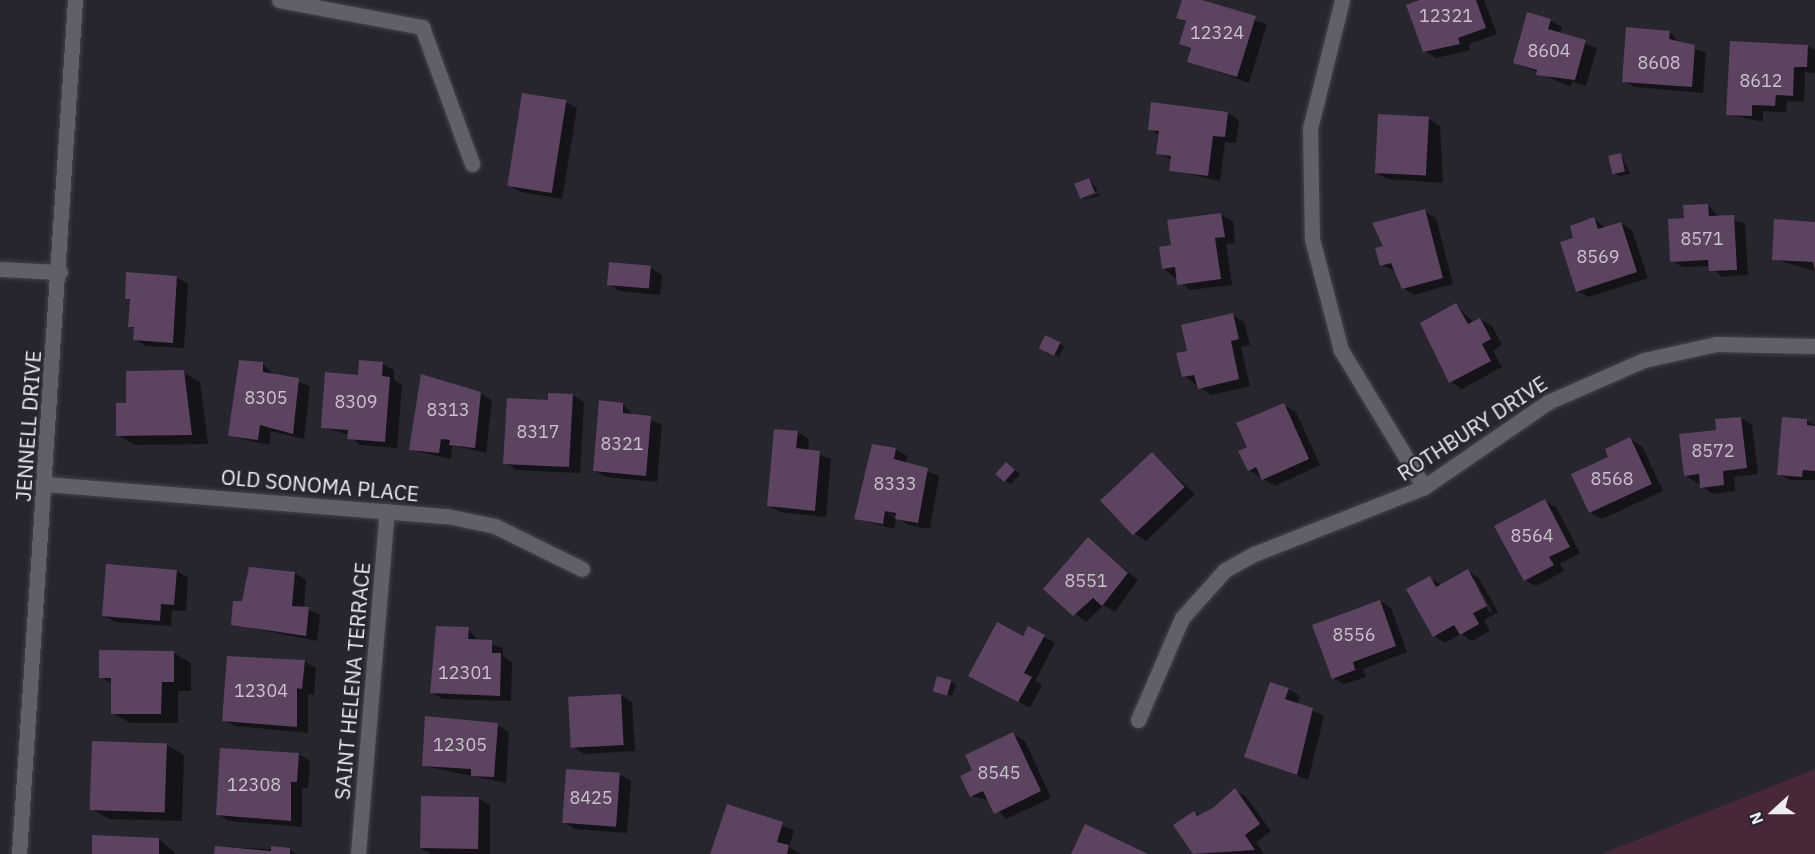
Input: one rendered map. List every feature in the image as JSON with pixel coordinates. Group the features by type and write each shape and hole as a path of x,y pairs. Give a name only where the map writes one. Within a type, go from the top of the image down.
{"street":[{"name":"JENNELL DRIVE","path":"19,854 60,272 75,0"},
{"path":"279,0 422,27 472,164"},
{"path":"1342,0 1310,128 1312,239 1341,350 1424,488"},
{"path":"0,268 60,272"},
{"name":"ROTHBURY DRIVE","path":"1138,720 1182,618 1225,570 1424,488 1548,402 1644,360 1716,344 1815,346"},
{"name":"OLD SONOMA PLACE","path":"45,484 387,512 495,526 582,569"},
{"name":"SAINT HELENA TERRACE","path":"358,854 387,512"}],"shaded area":[{"path":"1815,769 1815,854 1602,854 1689,819"}],"building":[{"path":"1182,0 1202,0 1256,16 1237,77 1187,62 1191,48 1179,44 1186,21 1176,18"},
{"path":"1419,0 1476,0 1486,28 1458,38 1460,44 1423,52 1406,5"},
{"path":"1527,12 1551,19 1548,29 1586,40 1575,80 1536,75 1537,70 1513,63"},
{"path":"1626,27 1670,31 1669,39 1695,45 1692,87 1622,82"},
{"path":"1730,41 1808,45 1807,67 1794,67 1793,96 1776,95 1775,106 1752,105 1752,116 1726,115"},
{"path":"522,93 566,100 552,193 507,186"},
{"path":"1151,102 1228,112 1225,137 1213,136 1208,176 1169,171 1171,156 1156,154 1159,131 1148,130"},
{"path":"1378,114 1429,117 1426,176 1375,173"},
{"path":"1621,153 1625,172 1612,174 1608,156"},
{"path":"1089,178 1095,193 1080,199 1074,184"},
{"path":"1708,204 1709,216 1734,215 1737,270 1709,271 1708,260 1670,262 1668,219 1684,218 1683,205"},
{"path":"1425,209 1443,278 1402,289 1391,263 1380,266 1375,248 1383,246 1372,223"},
{"path":"1221,213 1225,237 1215,238 1221,279 1177,285 1175,267 1162,269 1159,247 1171,245 1167,220"},
{"path":"1594,217 1598,229 1621,222 1637,272 1576,292 1560,242 1573,238 1570,226"},
{"path":"1774,219 1815,222 1815,271 1813,262 1772,260"},
{"path":"609,262 651,266 649,289 607,285"},
{"path":"126,272 177,276 173,343 133,340 134,327 128,327 130,299 125,299"},
{"path":"1456,303 1468,324 1480,318 1491,339 1482,344 1491,361 1449,383 1420,323"},
{"path":"1233,313 1239,339 1231,341 1239,379 1198,389 1194,375 1182,377 1176,353 1187,351 1181,325"},
{"path":"1045,335 1060,342 1054,356 1039,349"},
{"path":"239,360 263,362 263,372 299,378 293,434 260,425 258,440 228,436"},
{"path":"359,360 383,362 382,376 390,377 385,442 347,439 348,430 321,428 325,372 358,375"},
{"path":"184,370 192,435 116,436 116,403 126,403 126,371"},
{"path":"421,374 481,392 475,448 449,445 450,440 441,439 439,453 409,450"},
{"path":"548,393 573,394 569,467 503,464 507,398 548,400"},
{"path":"599,400 623,403 623,413 651,416 646,476 593,471"},
{"path":"1284,403 1309,459 1262,480 1256,467 1248,471 1238,451 1247,447 1236,423"},
{"path":"1741,417 1747,468 1723,471 1724,485 1700,488 1699,474 1684,476 1679,434 1716,430 1715,419"},
{"path":"1782,417 1807,419 1807,425 1815,426 1815,471 1803,470 1802,477 1777,475"},
{"path":"774,429 798,431 796,448 820,451 815,511 767,506"},
{"path":"1630,437 1652,484 1589,513 1571,474 1608,457 1605,449"},
{"path":"872,444 896,448 894,459 928,468 918,523 895,519 896,513 885,511 883,524 854,519"},
{"path":"1152,452 1185,487 1133,536 1100,500"},
{"path":"1006,462 1015,470 1004,482 995,474"},
{"path":"1545,499 1570,547 1549,557 1554,565 1524,581 1494,526"},
{"path":"1088,537 1128,573 1102,606 1093,598 1073,616 1043,589"},
{"path":"106,564 177,570 174,605 161,604 160,621 102,616"},
{"path":"249,567 295,572 292,606 309,607 306,636 231,625 233,601 242,601"},
{"path":"1468,569 1487,606 1473,613 1479,624 1460,635 1454,625 1433,637 1406,589 1430,576 1436,587"},
{"path":"1380,600 1396,646 1353,662 1355,670 1332,679 1312,625"},
{"path":"997,622 1023,636 1028,626 1045,635 1024,673 1032,677 1018,702 968,676"},
{"path":"436,626 469,627 468,639 492,640 492,653 501,653 500,696 430,693"},
{"path":"99,650 174,651 174,682 162,682 161,714 111,714 111,678 99,678"},
{"path":"227,656 305,660 302,689 297,688 297,727 222,721"},
{"path":"937,676 951,680 947,696 933,691"},
{"path":"1270,682 1289,688 1285,699 1313,708 1297,775 1244,757"},
{"path":"621,694 624,745 571,748 568,697"},
{"path":"425,716 498,723 494,777 471,776 471,769 422,766"},
{"path":"1013,732 1041,791 994,814 983,791 970,797 960,776 972,770 965,755"},
{"path":"92,741 167,744 165,813 90,810"},
{"path":"220,748 299,753 297,782 291,782 291,821 216,815"},
{"path":"566,769 620,773 616,827 562,823"},
{"path":"1235,788 1260,824 1245,835 1255,850 1193,854 1173,825 1194,811 1197,816 1213,808"},
{"path":"421,796 479,797 478,849 420,848"},
{"path":"727,804 783,822 777,842 789,845 787,854 710,854"},
{"path":"1085,824 1148,854 1071,854"},
{"path":"92,835 159,838 159,854 92,854"},
{"path":"215,846 271,851 271,846 290,848 290,854 214,854"}]}
